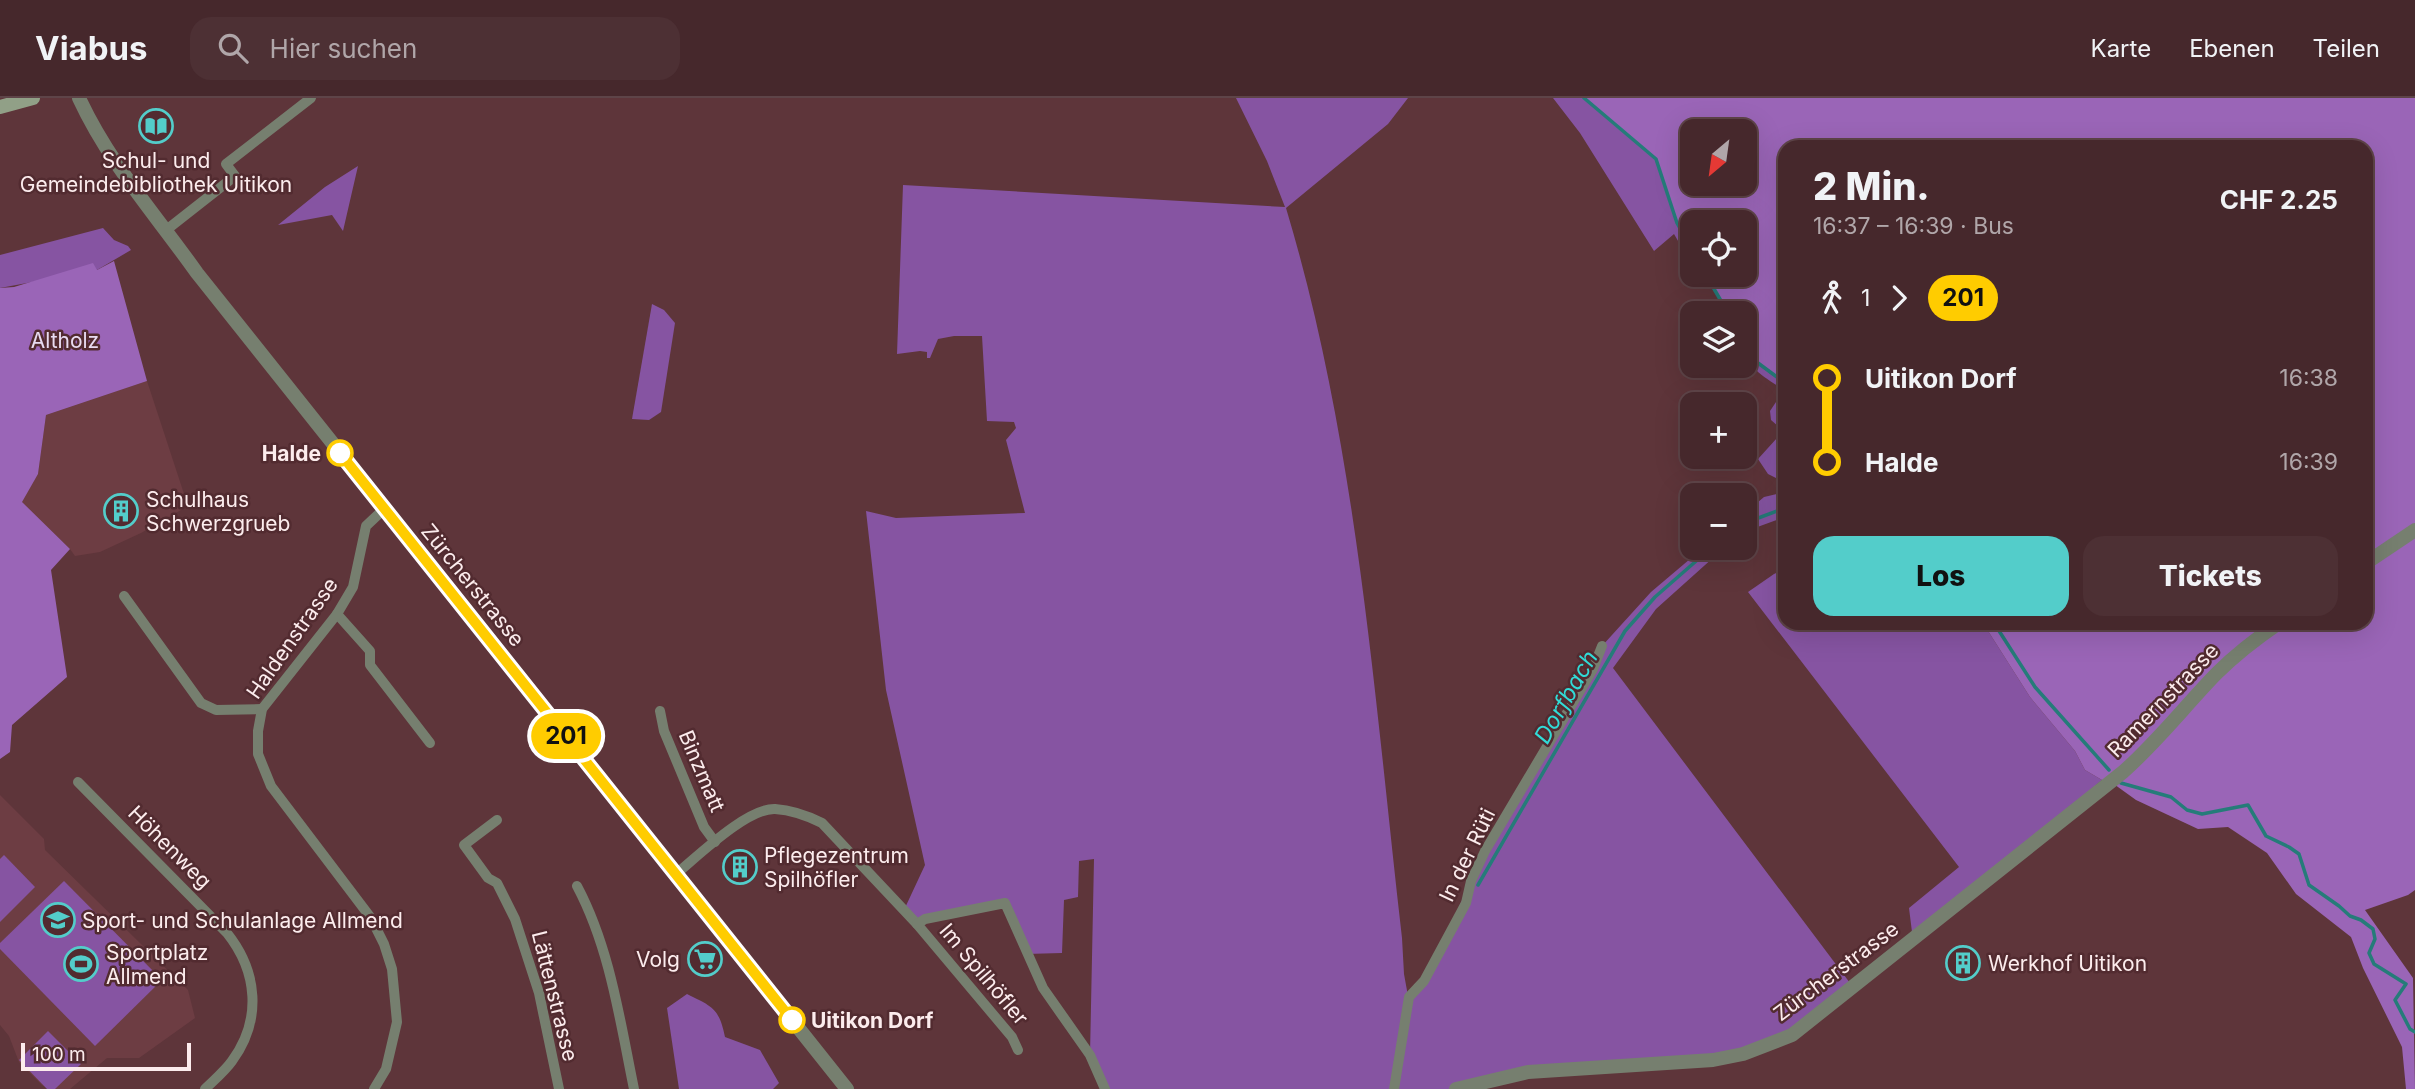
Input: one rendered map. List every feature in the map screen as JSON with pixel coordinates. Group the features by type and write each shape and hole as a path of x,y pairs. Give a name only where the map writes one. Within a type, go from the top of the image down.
{"main road":[{"path":"0,107 33,98"}],"street":[{"name":"Zürcherstrasse","path":"79,98 125,179 165,231 847,1089"},
{"path":"165,231 235,176 226,164 311,98"},
{"name":"Haldenstrasse","path":"374,1089 386,1069 397,1022 392,969 384,944 371,918 271,786 258,754 258,731 262,709 337,614 353,587 366,526 385,508"},
{"path":"2373,559 2415,530"},
{"path":"124,596 201,704 216,710 262,709"},
{"path":"337,614 370,651 370,665 430,743"},
{"name":"Ramernstrasse","path":"2078,808 2136,760 2237,655 2270,630"},
{"name":"In der Rüti","path":"1394,1089 1409,997 1424,981 1466,904 1471,881 1485,851 1593,669 1602,646"},
{"name":"Binzmatt","path":"660,711 664,731 704,827 715,842"},
{"name":"Höhenweg","path":"78,782 228,933 246,963 254,1008 246,1039 231,1063 205,1089"},
{"name":"Zürcherstrasse","path":"1456,1089 1528,1072 1695,1062 1743,1054 1767,1046 1803,1028 2078,808"},
{"name":"Im Spilhöfler","path":"676,874 741,822 773,809 806,816 822,824 917,925 1012,1037 1018,1050"},
{"name":"Lättenstrasse","path":"497,820 464,845 488,878 497,883 515,919 539,993 559,1089"},
{"path":"577,886 605,956 634,1089"},
{"name":"Im Spilhöfler","path":"917,925 925,919 1005,903 1043,988 1090,1055 1105,1089"}],"shaded area":[{"path":"1236,98 1408,98 1388,124 1286,208 1310,297 1347,478 1372,662 1408,996 1424,981 1471,881 1602,646 1651,592 1689,560 1711,560 1656,609 1613,668 1853,987 1803,1028 1743,1054 1528,1072 1456,1089 1104,1089 1090,1055 1094,859 1079,861 1078,897 1064,900 1062,953 1026,954 1005,903 917,924 904,910 925,865 886,690 866,511 896,518 1025,513 1006,440 1016,428 1014,422 987,421 982,336 938,339 930,358 927,358 927,352 920,351 897,354 903,185 1285,207 1267,161"},
{"path":"1553,98 1584,98 1656,159 1680,228 1680,244 1674,234 1654,251 1580,133"},
{"path":"358,166 343,231 332,215 278,225 325,187"},
{"path":"103,228 114,240 131,250 97,270 0,288 0,255"},
{"path":"652,304 664,310 675,323 661,412 649,420 632,419"},
{"path":"1757,358 1769,373 1778,379 1778,386 1757,370"},
{"path":"147,381 188,506 141,533 100,552 75,556 21,502 38,474 46,415"},
{"path":"1778,399 1778,426 1771,420 1770,411"},
{"path":"1778,439 1778,479 1768,474 1758,459"},
{"path":"1778,494 1778,520 1757,527 1757,503 1764,497"},
{"path":"1778,572 1778,630 1987,630 2030,697 2075,751 2085,770 2102,780 1913,940 1909,908 1959,867 1748,592"},
{"name":"Sport- und Schulanlage Allmend","path":"0,795 44,839 45,850 188,990 195,1018 139,1058 107,1058 70,1089 49,1089 42,1085 19,1062 9,1036 0,1025"},
{"path":"4,855 35,887 0,922 0,859"},
{"name":"Sportplatz Allmend","path":"64,881 162,980 95,1046 0,949 0,943"},
{"path":"687,994 703,1002 717,1014 725,1037 760,1050 779,1083 773,1089 679,1089 667,1008"},
{"path":"48,1031 81,1064 55,1089 47,1089 19,1060"}],"green space":[{"path":"1584,98 2415,98 2415,890 2365,910 2413,978 2415,1089 2406,1089 2402,1047 2363,968 2351,937 2296,894 2267,853 2228,827 2198,829 2136,800 2111,782 2085,770 2075,751 2030,697 1987,630 2373,630 2373,140 1778,140 1778,378 1757,362 1757,301 1721,301 1713,287 1757,287 1757,210 1680,210 1680,228 1656,159"},
{"name":"Altholz","path":"114,261 147,381 46,415 38,474 22,502 70,549 51,570 67,677 12,725 10,752 0,759 0,288 14,287 93,263 97,270"}],"waterway":[{"path":"1584,98 1656,159 1680,228"},
{"path":"1713,287 1721,301"},
{"path":"1757,362 1778,378"},
{"name":"Dorfbach","path":"1757,518 1778,511"},
{"name":"Dorfbach","path":"1478,885 1625,631 1655,597 1697,560"},
{"path":"1998,630 2035,687 2109,770"},
{"path":"2121,783 2171,797 2187,810 2202,814 2248,805 2266,836 2299,854 2309,885 2350,916 2373,929 2375,939 2369,953 2374,964 2406,984 2395,1000 2410,1029 2415,1032"}],"bus line":[{"name":"201","path":"340,453 792,1020"}],"place":[{"name":"Schul- und Gemeindebibliothek Uitikon","path":"156,126"},
{"name":"Halde","path":"340,453"},
{"name":"Schulhaus Schwerzgrueb","path":"121,511"},
{"name":"Pflegezentrum Spilhöfler","path":"740,867"},
{"name":"Sport- und Schulanlage Allmend","path":"58,920"},
{"name":"Volg","path":"705,959"},
{"name":"Werkhof Uitikon","path":"1963,963"},
{"name":"Sportplatz Allmend","path":"81,964"},
{"name":"Uitikon Dorf","path":"792,1020"}]}
